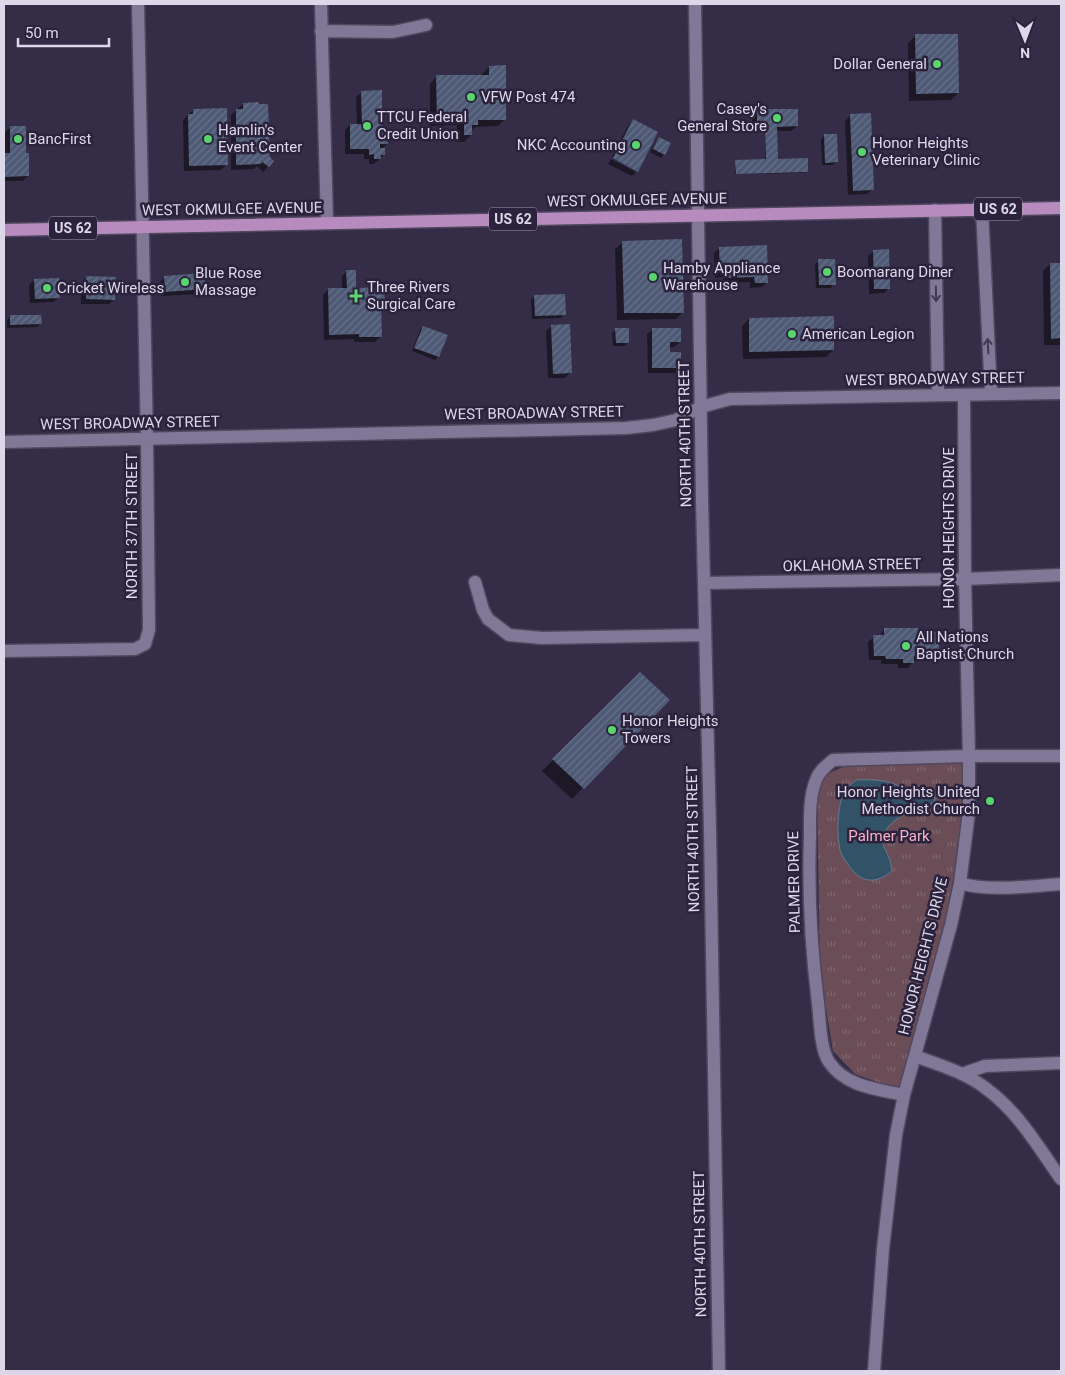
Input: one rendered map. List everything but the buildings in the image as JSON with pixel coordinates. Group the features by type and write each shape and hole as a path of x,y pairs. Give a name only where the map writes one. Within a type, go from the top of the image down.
{"main road":[{"name":"WEST OKMULGEE AVENUE","path":"4,230 1061,208"}],"street":[{"name":"NORTH 37TH STREET","path":"4,651 135,649 145,644 149,630 138,4"},
{"path":"321,4 327,222"},
{"name":"NORTH 40TH STREET","path":"695,4 719,1371"},
{"path":"321,31 393,32 426,25"},
{"path":"982,209 991,394"},
{"path":"935,210 938,395"},
{"name":"WEST BROADWAY STREET","path":"4,442 626,428 676,420 701,407 730,399 1061,393"},
{"name":"HONOR HEIGHTS DRIVE","path":"874,1371 882,1249 896,1135 904,1094 941,964 960,883 968,812 969,756 965,579 964,395"},
{"name":"OKLAHOMA STREET","path":"704,583 965,579 1061,575"},
{"path":"475,582 483,610 488,619 509,635 542,638 705,635"},
{"name":"PALMER DRIVE","path":"904,1094 851,1082 828,1062 825,1052 812,954 808,887 812,796 815,780 822,769 833,760 969,756 1061,756"},
{"path":"960,883 972,887 1061,884"},
{"path":"914,1056 962,1074 988,1090 1024,1126 1061,1179"},
{"path":"962,1074 985,1066 1061,1063"}],"green space":[{"name":"Palmer Park","path":"966,763 963,816 950,899 929,990 900,1087 885,1085 855,1074 833,1051 820,972 817,786 825,775 849,764"}],"water":[{"path":"856,780 883,781 896,784 908,791 925,787 933,790 935,800 928,807 898,818 887,829 881,840 890,860 892,871 879,879 867,880 857,874 843,857 839,847 838,821 840,804 848,786"}],"place":[{"name":"Dollar General","path":"937,64"},
{"name":"VFW Post 474","path":"471,97"},
{"name":"Casey's General Store","path":"777,118"},
{"name":"TTCU Federal Credit Union","path":"367,126"},
{"name":"BancFirst","path":"18,139"},
{"name":"Hamlin's Event Center","path":"208,139"},
{"name":"NKC Accounting","path":"636,145"},
{"name":"Honor Heights Veterinary Clinic","path":"862,152"},
{"name":"Boomarang Diner","path":"827,272"},
{"name":"Hamby Appliance Warehouse","path":"653,277"},
{"name":"Blue Rose Massage","path":"185,282"},
{"name":"Cricket Wireless","path":"47,288"},
{"name":"Three Rivers Surgical Care","path":"356,296"},
{"name":"American Legion","path":"792,334"},
{"name":"All Nations Baptist Church","path":"906,646"},
{"name":"Honor Heights Towers","path":"612,730"},
{"name":"Honor Heights United Methodist Church","path":"990,801"}]}
